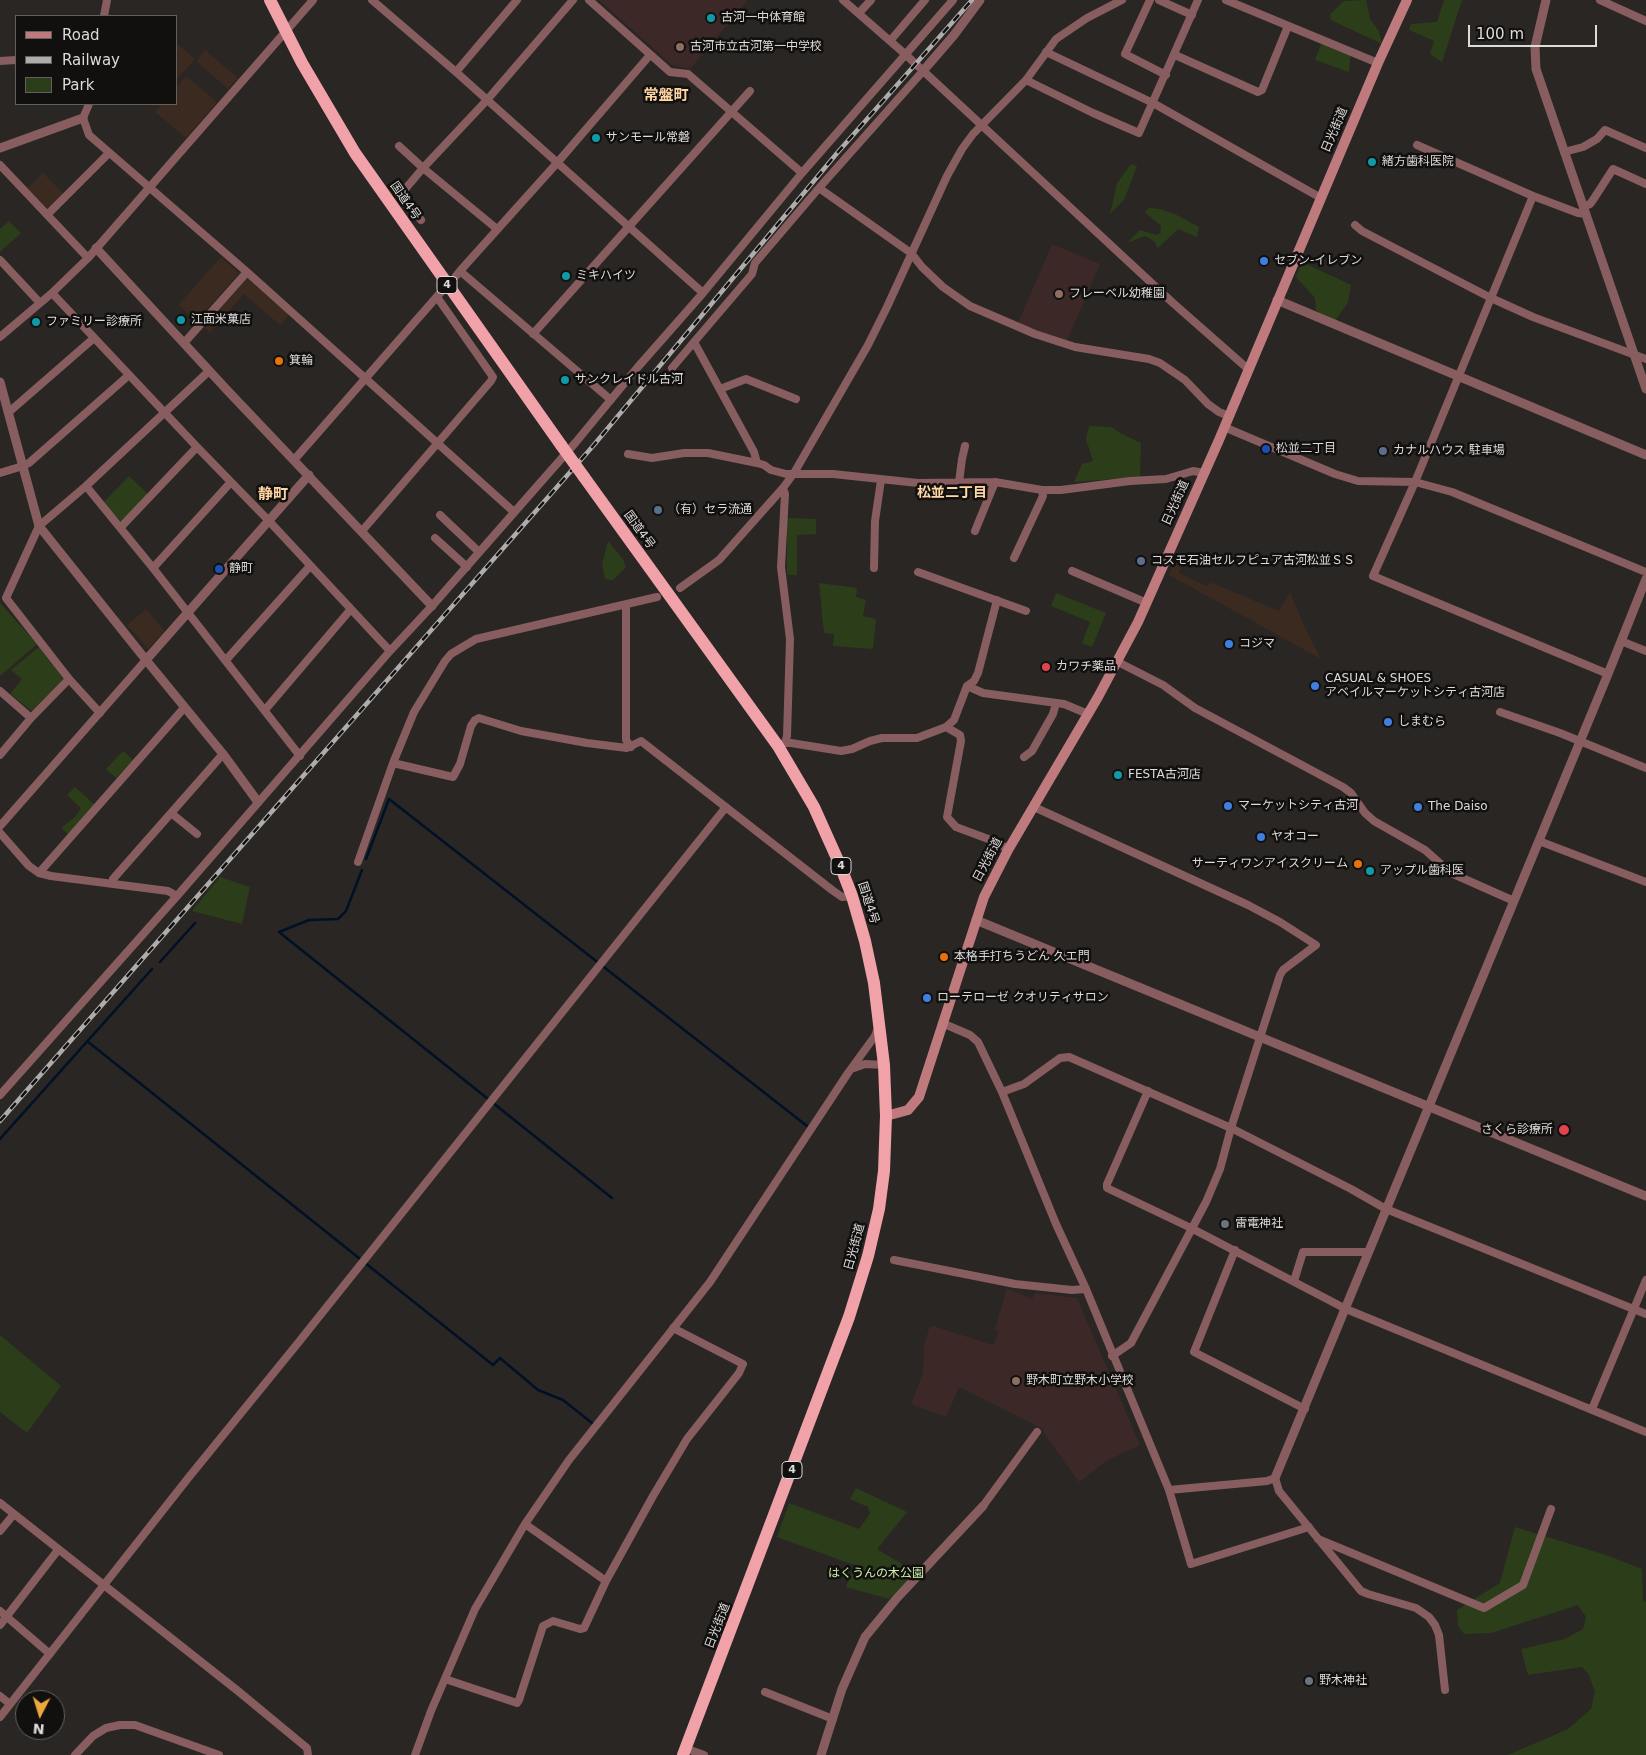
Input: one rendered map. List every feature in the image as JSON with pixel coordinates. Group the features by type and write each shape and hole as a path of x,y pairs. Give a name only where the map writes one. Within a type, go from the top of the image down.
{"highway":[{"name":"国道4号","path":"270,0 284,31 356,153 584,477 782,745 814,807 852,896 867,950 880,1024 886,1116"},
{"name":"日光街道","path":"688,1753 849,1317 868,1256 879,1209 884,1171 886,1116"}],"main road":[{"name":"日光街道","path":"886,1116 908,1110 918,1097 984,897 1008,850 1118,662 1146,603 1229,416 1378,63 1407,0"}],"street":[{"path":"104,15 107,0"},
{"path":"0,337 52,293 88,258 284,31 314,0"},
{"path":"372,0 456,72 703,293"},
{"path":"456,72 517,0"},
{"path":"421,220 401,194 487,100 573,0"},
{"path":"589,0 670,72 688,74 802,173"},
{"path":"843,0 905,54 1173,303 1248,370"},
{"path":"859,14 871,0"},
{"path":"890,41 925,0"},
{"path":"0,1095 178,896 390,651 467,567 703,293 802,173 953,0"},
{"path":"672,368 752,274 755,264 819,188 954,35 980,0"},
{"path":"680,588 719,560 794,473 868,345 962,148 973,134 1026,80 1056,39 1122,0"},
{"path":"1150,0 1125,54 1166,75"},
{"path":"1158,0 1192,15"},
{"path":"1026,80 1093,113 1139,132 1198,0"},
{"path":"1226,0 1378,63"},
{"path":"1546,0 1534,58 1541,87 1646,389"},
{"path":"1600,0 1646,20"},
{"path":"1174,55 1258,92 1262,90 1288,26"},
{"path":"1046,52 1153,103 1321,198"},
{"path":"611,400 458,274 650,54"},
{"path":"0,60 15,60"},
{"path":"533,334 750,91"},
{"path":"89,105 83,118 89,135 367,378 514,512"},
{"path":"0,148 83,118"},
{"path":"1564,152 1583,147 1596,140 1604,130 1646,148"},
{"path":"1416,145 1533,196 1578,213 1590,204 1613,169 1646,184"},
{"path":"399,146 497,229"},
{"path":"47,215 109,153"},
{"path":"0,165 88,258"},
{"path":"819,188 911,253 922,267 943,287 970,306 1035,334 1075,347 1149,359 1160,363 1185,380 1208,404 1229,416"},
{"path":"1533,196 1415,482 1373,576 1608,674"},
{"path":"1355,226 1490,298 1646,358"},
{"path":"96,248 209,371 362,530 432,606"},
{"path":"0,260 40,303"},
{"path":"184,343 247,272"},
{"path":"52,293 197,447 269,520 390,651"},
{"path":"294,460 439,295 492,376 491,381 362,530"},
{"path":"1277,300 1646,454"},
{"path":"8,412 94,338"},
{"path":"694,342 754,452 757,462"},
{"path":"100,713 69,679 6,598 39,526 86,486 209,371"},
{"path":"0,472 23,466 129,375"},
{"path":"720,390 746,379 796,399"},
{"path":"0,382 39,526 223,754 258,802"},
{"path":"1224,427 1325,470 1358,481 1415,482 1452,492 1646,572"},
{"path":"959,482 965,446"},
{"path":"121,527 197,447"},
{"path":"628,454 652,458 708,453 757,462 780,473 833,474 918,483 995,482 1042,490 1061,490 1130,481 1166,479 1193,471 1204,473"},
{"path":"0,826 308,475"},
{"path":"874,568 875,521 881,480"},
{"path":"153,568 231,482"},
{"path":"975,531 995,482"},
{"path":"86,486 121,527 300,756"},
{"path":"783,488 785,494 781,567 790,639 787,736 782,745 841,751 882,738 917,738 946,727 954,720 967,686 974,681 978,673 997,600"},
{"path":"1014,558 1043,496 1042,490"},
{"path":"440,515 479,552"},
{"path":"435,538 467,567"},
{"path":"226,660 310,566"},
{"path":"1072,571 1146,603"},
{"path":"918,572 1026,611"},
{"path":"1444,1690 1438,1635 1435,1625 1429,1617 1416,1608 1361,1591 1279,1491 1275,1478 1646,579"},
{"path":"358,862 392,763 414,712 445,660 458,649 476,639 657,597"},
{"path":"626,605 626,740 631,747"},
{"path":"265,710 352,609"},
{"path":"1622,641 1646,652"},
{"path":"1118,662 1162,685 1195,708 1343,787 1374,821 1425,850 1451,873 1514,901"},
{"path":"1,753 31,718 69,679"},
{"path":"967,686 984,693 1056,702 1088,714"},
{"path":"0,691 31,718"},
{"path":"1024,757 1032,751 1053,714 1056,702"},
{"path":"39,873 184,708"},
{"path":"1500,712 1537,724 1646,768"},
{"path":"392,763 453,777 460,764 471,726 474,720 479,718 520,731 544,736 627,748 641,740 832,890 842,897 852,896"},
{"path":"946,727 960,735 961,741 947,817 956,827 999,843 1008,850"},
{"path":"112,883 113,879 223,754"},
{"path":"0,1717 189,1477 726,807"},
{"path":"1034,807 1248,905 1280,922 1316,945 1283,970 1280,975 1230,1128 1220,1169 1206,1202 1131,1343 1112,1356"},
{"path":"171,813 197,834"},
{"path":"0,833 29,866 39,873 168,891 178,896"},
{"path":"1539,841 1646,882"},
{"path":"976,920 1646,1196"},
{"path":"942,1022 970,1035 978,1042 1002,1092 1169,1490 1191,1564 1309,1527"},
{"path":"415,1755 431,1711 475,1609 525,1524 569,1460 710,1282 874,1036 880,1024"},
{"path":"1002,1092 1024,1084 1060,1058 1068,1057 1230,1128 1351,1189 1386,1209 1646,1314"},
{"path":"852,1069 865,1064 884,1065"},
{"path":"1148,1091 1107,1184 1107,1188 1235,1250 1346,1309 1646,1432"},
{"path":"1235,1250 1194,1352 1305,1409"},
{"path":"1294,1282 1303,1252 1368,1252"},
{"path":"894,1260 1015,1284 1072,1290 1086,1289"},
{"path":"1592,1409 1646,1280"},
{"path":"445,1679 517,1703 543,1626 553,1621 580,1629 584,1628 606,1581 687,1439 740,1373 743,1364 673,1328"},
{"path":"821,1755 842,1689 865,1637 896,1598 983,1506 1037,1432"},
{"path":"1169,1490 1268,1481 1275,1478"},
{"path":"0,1503 238,1691 307,1748 308,1755"},
{"path":"1318,1538 1484,1608 1523,1585 1551,1509"},
{"path":"0,1531 14,1514"},
{"path":"525,1524 606,1581"},
{"path":"0,1625 58,1550"},
{"path":"0,1611 50,1654"},
{"path":"766,1692 833,1719"},
{"path":"0,1696 10,1704"},
{"path":"75,1755 93,1736 106,1728 120,1725 135,1725 219,1755"},
{"path":"688,1753 704,1755"}],"shaded area":[{"name":"古河市立古河第一中学校","path":"599,0 748,0 690,69 672,65"},
{"path":"178,45 195,59 178,78"},
{"path":"205,50 238,78 228,89 196,61"},
{"path":"186,76 217,102 186,138 155,112 161,105 178,105 178,85"},
{"path":"43,173 64,194 48,209 27,188"},
{"name":"フレーベル幼稚園","path":"1052,244 1100,264 1066,343 1018,323"},
{"path":"221,257 239,273 197,321 178,305"},
{"path":"248,277 290,314 280,325 244,294 210,333 204,327"},
{"path":"1174,563 1181,566 1179,573 1207,586 1210,582 1279,611 1290,592 1321,659 1169,575"},
{"path":"146,609 165,631 148,649 127,625"},
{"name":"野木町立野木小学校","path":"1008,1289 1032,1299 1035,1293 1077,1298 1140,1445 1108,1460 1079,1482 1043,1429 959,1387 947,1415 944,1416 913,1405 912,1401 923,1373 924,1346 929,1328 933,1326 993,1345 999,1332 995,1330 1006,1290"}],"green space":[{"path":"1366,0 1370,19 1379,31 1382,44 1331,20 1330,14 1344,1"},
{"path":"1444,0 1462,0 1442,62 1430,54 1434,41 1409,30 1411,24 1437,22"},
{"path":"1324,37 1351,49 1349,72 1315,60"},
{"path":"1131,164 1137,166 1124,200 1110,214 1117,183"},
{"path":"1149,208 1175,214 1199,227 1197,237 1178,229 1158,248 1154,241 1145,236 1127,243 1140,230 1156,235 1160,233 1161,226 1145,212"},
{"path":"9,221 21,233 0,252 0,229"},
{"path":"1302,262 1351,285 1348,302 1335,321 1316,311 1315,298 1296,277"},
{"path":"1089,426 1112,427 1141,443 1140,477 1074,482 1082,464 1093,461 1086,439"},
{"path":"129,476 149,495 122,522 103,503"},
{"path":"787,518 816,519 816,534 797,535 797,575 787,575"},
{"path":"608,541 623,559 626,567 613,580 605,579 602,564"},
{"path":"819,583 857,588 856,597 866,600 863,616 876,619 873,649 833,646 834,634 824,633"},
{"path":"1056,593 1106,613 1092,647 1082,643 1090,622 1051,606"},
{"path":"0,603 37,644 0,676"},
{"path":"39,647 63,679 32,711 10,694 22,679 11,670"},
{"path":"123,751 133,760 116,778 106,769"},
{"path":"75,787 95,805 68,834 61,828 75,817 81,808 67,795"},
{"path":"220,877 250,887 242,924 192,911"},
{"path":"0,1335 61,1386 27,1433 0,1412"},
{"name":"はくうんの木公園","path":"856,1488 907,1512 878,1548 878,1550 916,1572 889,1599 846,1587 854,1565 777,1537 789,1503 859,1529 870,1514 868,1507 850,1499"},
{"path":"1515,1527 1606,1555 1642,1569 1643,1601 1646,1602 1646,1755 1508,1755 1568,1729 1591,1709 1595,1692 1589,1675 1582,1667 1528,1675 1521,1649 1565,1639 1583,1629 1586,1617 1578,1605 1491,1633 1464,1634 1458,1626 1457,1610 1500,1583"}],"waterway":[{"path":"366,859 389,799 807,1126"},
{"path":"279,932 309,920 338,919 346,911 362,870"},
{"path":"160,962 195,923"},
{"path":"279,932 612,1198"},
{"path":"0,1139 152,969"},
{"path":"87,1041 493,1365 500,1358 538,1390 563,1400 592,1423"}],"railway":[{"path":"0,1121 593,446 838,152 972,0"}],"place":[{"name":"古河一中体育館","path":"711,18"},
{"name":"古河市立古河第一中学校","path":"680,47"},
{"name":"サンモール常磐","path":"596,138"},
{"name":"緒方歯科医院","path":"1372,162"},
{"name":"セブン-イレブン","path":"1264,261"},
{"name":"ミキハイツ","path":"566,276"},
{"name":"フレーベル幼稚園","path":"1059,294"},
{"name":"江面米菓店","path":"181,320"},
{"name":"ファミリー診療所","path":"36,322"},
{"name":"箕輪","path":"279,361"},
{"name":"サンクレイドル古河","path":"565,380"},
{"name":"松並二丁目","path":"1266,449"},
{"name":"カナルハウス 駐車場","path":"1383,451"},
{"name":"（有）セラ流通","path":"658,510"},
{"name":"コスモ石油セルフピュア古河松並ＳＳ","path":"1141,561"},
{"name":"静町","path":"219,569"},
{"name":"コジマ","path":"1229,644"},
{"name":"カワチ薬品","path":"1046,667"},
{"name":"CASUAL & SHOES アベイルマーケットシティ古河店","path":"1315,686"},
{"name":"しまむら","path":"1388,722"},
{"name":"FESTA古河店","path":"1118,775"},
{"name":"マーケットシティ古河","path":"1228,806"},
{"name":"The Daiso","path":"1418,807"},
{"name":"ヤオコー","path":"1261,837"},
{"name":"サーティワンアイスクリーム","path":"1358,864"},
{"name":"アップル歯科医","path":"1370,871"},
{"name":"本格手打ちうどん 久エ門","path":"944,957"},
{"name":"ローテローゼ クオリティサロン","path":"927,998"},
{"name":"さくら診療所","path":"1564,1130"},
{"name":"雷電神社","path":"1225,1224"},
{"name":"野木町立野木小学校","path":"1016,1381"},
{"name":"野木神社","path":"1309,1681"}],"district":[{"name":"常盤町","path":"666,96"},
{"name":"松並二丁目","path":"952,493"},
{"name":"静町","path":"273,495"}]}
